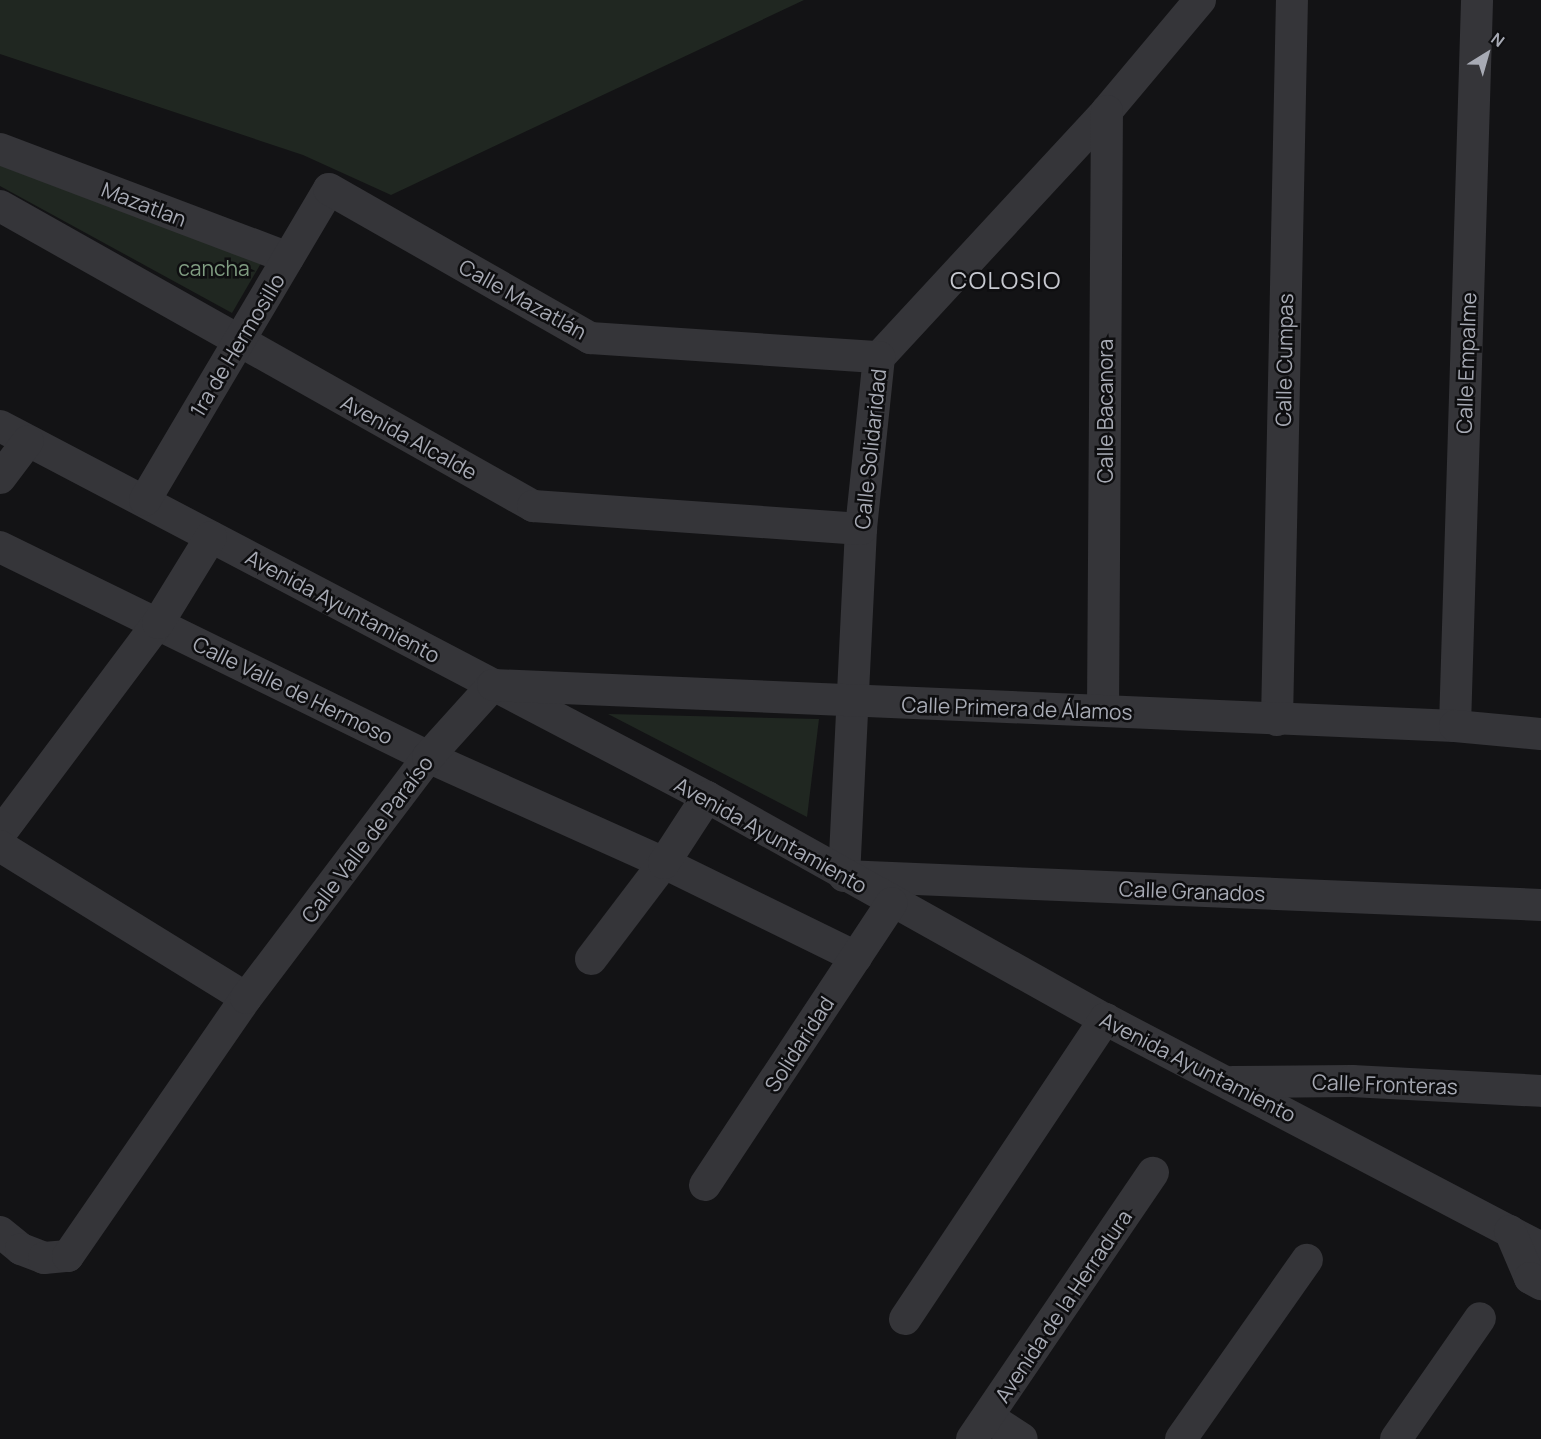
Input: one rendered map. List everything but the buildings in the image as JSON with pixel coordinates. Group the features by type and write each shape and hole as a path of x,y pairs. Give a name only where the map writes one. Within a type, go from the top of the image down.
{"street":[{"name":"Calle Solidaridad","path":"844,876 861,529 879,357 1107,111 1200,0"},
{"name":"Calle Cumpas","path":"1277,720 1292,0"},
{"name":"Calle Empalme","path":"1455,726 1477,0"},
{"name":"Calle Bacanora","path":"1103,710 1107,111"},
{"name":"Mazatlan","path":"0,149 288,258"},
{"name":"Calle Mazatlán","path":"329,189 590,338 879,357"},
{"name":"1ra de Hermosillo","path":"145,500 329,189"},
{"name":"Avenida Alcalde","path":"0,206 532,506 861,529"},
{"name":"Avenida Ayuntamiento","path":"0,426 145,500 211,537 707,797 892,903 1105,1019 1229,1082 1541,1248"},
{"path":"0,478 27,441"},
{"path":"0,834 158,623 211,537"},
{"name":"Calle Valle de Hermoso","path":"0,547 428,757 664,862 856,957"},
{"name":"Calle Primera de Álamos","path":"493,686 595,687 853,702 1103,710 1277,720 1455,726 1541,734"},
{"name":"Calle Valle de Paraíso","path":"0,1232 21,1249 44,1258 68,1256 246,998 428,757 493,686"},
{"path":"591,959 664,862 707,797"},
{"path":"0,846 246,998"},
{"name":"Calle Granados","path":"844,876 1541,905"},
{"name":"Solidaridad","path":"705,1185 892,903"},
{"path":"905,1319 1105,1019"},
{"name":"Calle Fronteras","path":"1229,1082 1352,1081 1541,1091"},
{"name":"Avenida de la Herradura","path":"980,1428 1153,1173"},
{"path":"1510,1231 1530,1278 1541,1284"},
{"path":"1181,1439 1307,1260"},
{"path":"1396,1439 1480,1318"},
{"path":"980,1428 1022,1439"}],"green space":[{"path":"0,0 804,0 391,195 303,155 0,54"},
{"name":"cancha","path":"0,160 267,253 232,313 0,186"},
{"path":"608,714 819,719 807,817"}],"district":[{"name":"COLOSIO","path":"1006,280"}]}
